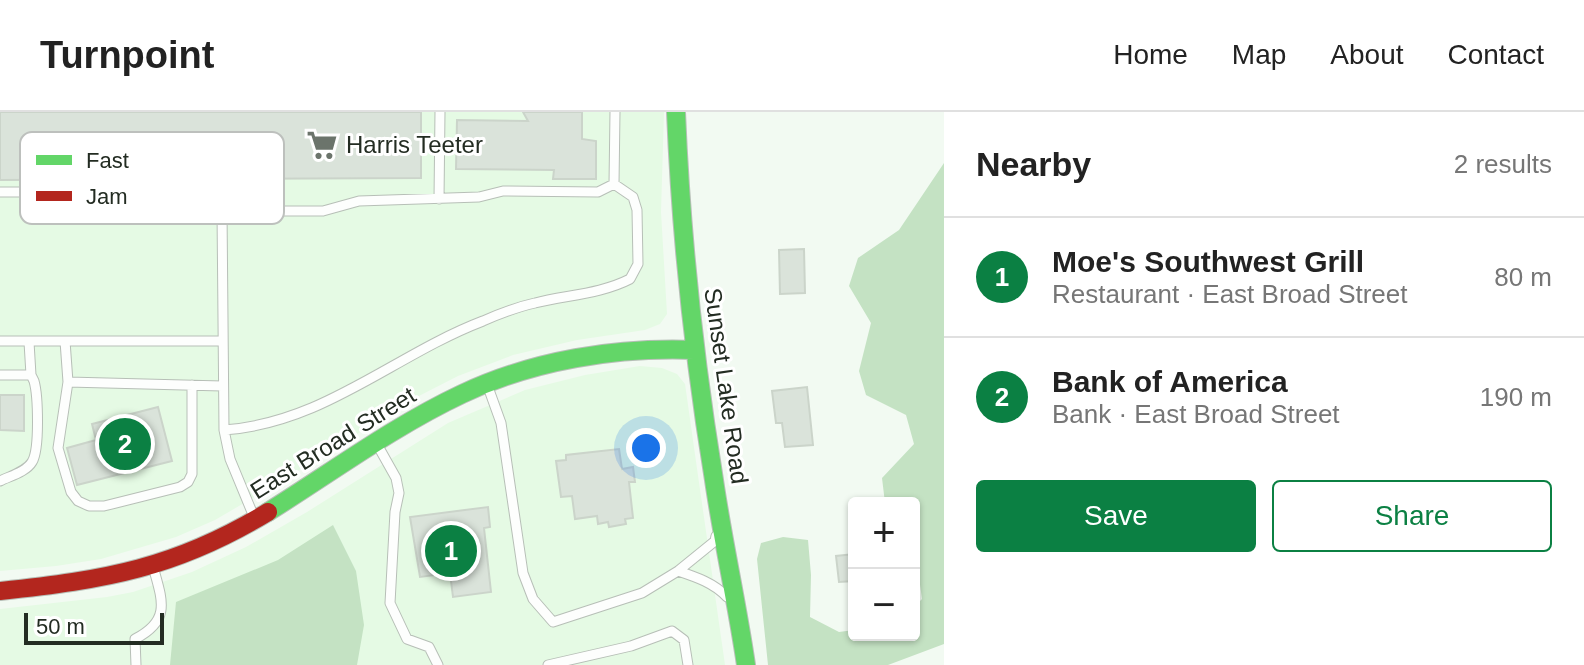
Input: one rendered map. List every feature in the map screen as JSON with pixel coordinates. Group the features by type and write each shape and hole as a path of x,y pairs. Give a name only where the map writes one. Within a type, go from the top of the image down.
{"main road":[{"name":"Sunset Lake Road","path":"676,112 685,261 695,350 746,665"},
{"name":"East Broad Street","path":"0,591 59,585 153,566 198,549 256,520 437,406 486,384 595,356 665,348 695,350"}],"lane":[{"path":"439,199 440,112"},
{"path":"614,184 615,112"},
{"path":"284,211 323,211 359,201 479,197 503,191 598,192 614,184"},
{"path":"224,430 270,422 321,404 375,378 429,345 481,321 533,303 597,290 630,279 638,264 637,210 633,197 614,184"},
{"path":"222,224 224,430 233,467 256,520"},
{"path":"0,341 222,341"},
{"path":"65,341 68,382 58,448 71,492 78,501 89,506 104,506 180,487 188,482 192,474 192,385"},
{"path":"0,481 33,462 37,448 36,385 31,375 29,342"},
{"path":"0,375 31,375"},
{"path":"68,382 222,386"},
{"path":"486,384 501,423 523,573 533,599 553,622 642,593 678,571 715,541 721,522"},
{"path":"376,443 396,478 399,493 395,512 390,603 407,639 429,647 438,665"},
{"path":"136,665 135,639 159,621 163,602 153,566"},
{"path":"678,571 720,590 737,608"},
{"path":"548,665 631,646 672,631 684,640 688,665"}],"shaded area":[{"path":"0,112 664,112 661,212 667,314 660,324 645,330 577,340 513,355 458,376 415,398 215,520 176,537 101,559 0,571"},
{"path":"944,163 944,644 888,665 768,665 757,559 761,543 783,537 808,540 810,617 839,632 848,631 848,641 920,641 920,497 884,497 882,478 914,444 906,415 866,395 859,371 871,323 849,286 858,258 899,230"},
{"path":"640,366 662,368 677,374 685,384 725,665 0,665 0,609 133,592 192,572 246,547 307,512 448,423 525,390 585,375"},
{"path":"333,525 356,571 364,625 357,665 170,665 176,602 278,560"}],"building":[{"name":"Harris Teeter","path":"0,112 421,112 421,178 284,179 284,132 20,132 20,180 0,180"},
{"path":"523,112 582,112 582,139 596,141 596,179 553,179 554,170 456,169 457,120 528,121"},
{"path":"804,249 805,293 780,294 779,250"},
{"path":"807,387 813,445 785,447 782,423 776,423 772,391"},
{"path":"0,395 24,395 24,431 0,430"},
{"path":"158,407 172,461 77,485 67,448 96,440 92,424"},
{"path":"619,449 622,469 633,467 635,482 629,482 633,518 625,519 626,524 609,527 608,522 598,524 597,516 575,519 572,496 561,497 556,461 566,460 566,455"},
{"path":"488,507 490,527 484,528 491,592 453,597 450,573 420,577 410,517"},
{"path":"848,555 848,581 839,582 836,556"}],"traffic: fast":[{"path":"676,112 681,204 695,342 707,434 746,665"},
{"path":"268,512 412,420 489,382 576,358 635,351 695,350"}],"traffic: jam":[{"path":"0,591 107,576 170,559 234,531 268,512"}],"place":[{"name":"Harris Teeter","path":"322,145"},
{"name":"Bank of America","path":"125,444"},
{"name":"Moe's Southwest Grill","path":"451,551"}]}
